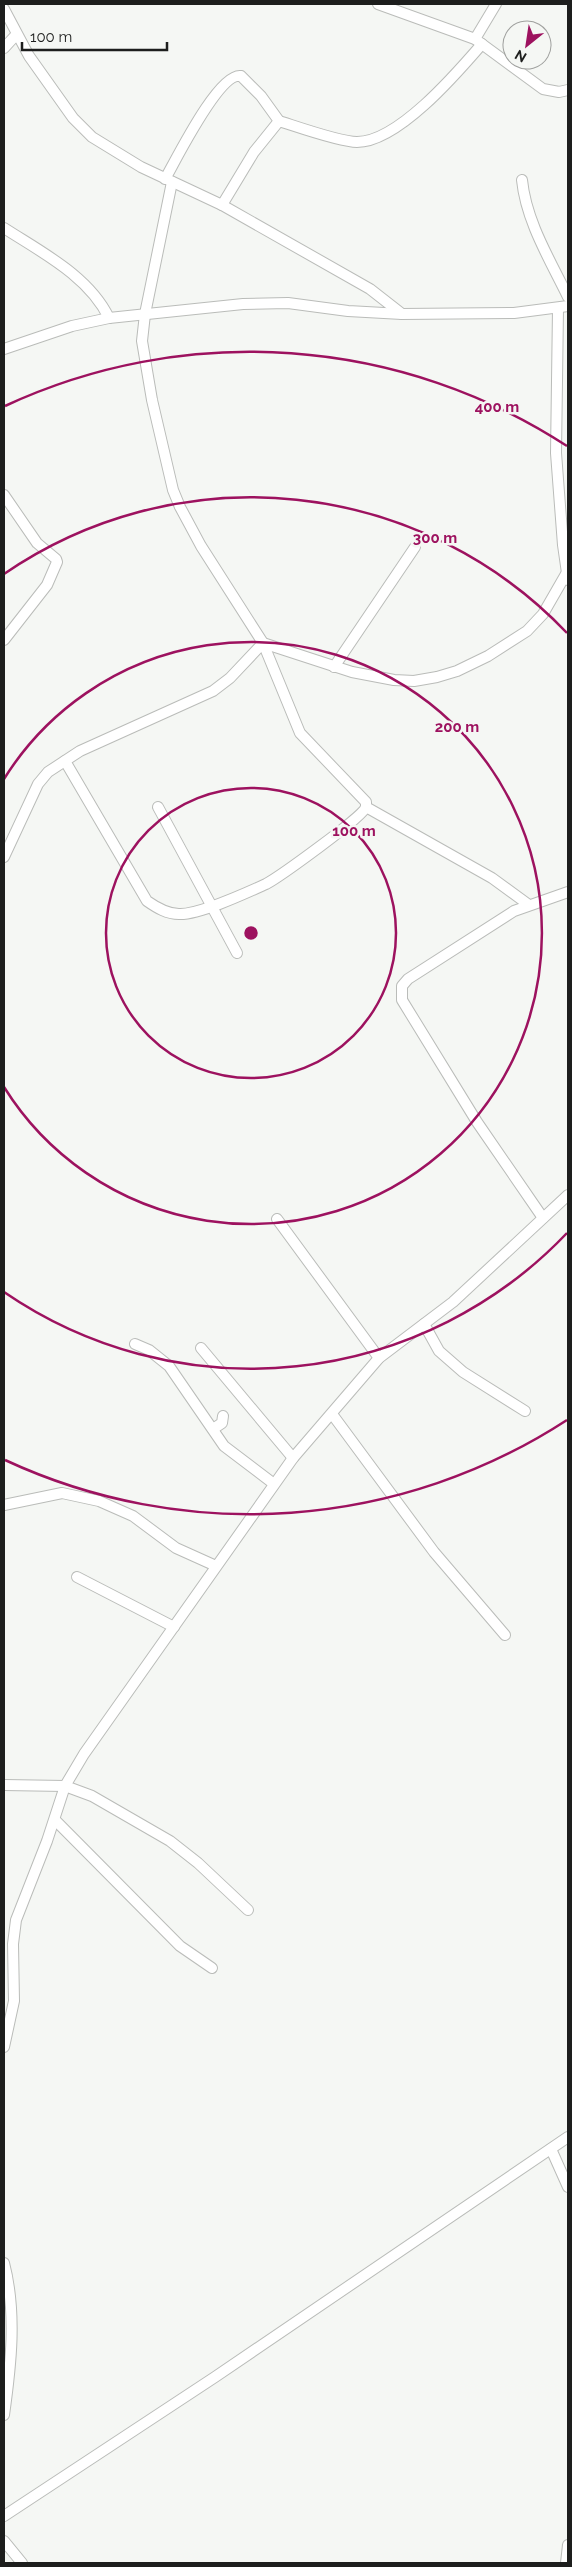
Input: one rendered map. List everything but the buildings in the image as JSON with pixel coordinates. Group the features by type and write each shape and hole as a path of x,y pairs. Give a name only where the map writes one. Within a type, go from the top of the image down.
{"street":[{"path":"378,4 479,42 543,88 558,92 568,90"},
{"path":"65,760 147,901 158,908 178,914 212,906 268,883 365,812 366,802 300,733 263,643 192,532 173,490 146,373 142,341 145,314 169,180 210,102 231,77 237,75 245,78 274,112 279,121 359,142 395,129 422,106 479,42 496,4"},
{"path":"4,9 16,35 82,129 112,150 222,205 370,289 402,314"},
{"path":"4,48 16,35"},
{"path":"222,205 257,147 279,121"},
{"path":"522,180 524,201 546,253 568,297"},
{"path":"4,228 67,269 104,308 109,318"},
{"path":"4,349 72,326 109,318 244,304 288,303 348,311 402,314 514,313 563,308 556,453 568,579 543,614 527,631 488,656 458,671 414,681 352,672 263,643"},
{"path":"4,495 37,543 57,562 47,585 4,640"},
{"path":"334,667 414,547"},
{"path":"4,857 38,784 48,772 65,760 213,691 230,678 263,643"},
{"path":"158,807 237,954"},
{"path":"366,807 492,878 529,905"},
{"path":"543,1218 438,1062 402,1000 401,992 408,979 514,911 568,892"},
{"path":"4,2047 14,2001 13,1944 16,1920 55,1820 65,1786 84,1754 293,1458 379,1358 453,1302 568,1195"},
{"path":"277,1219 379,1358"},
{"path":"424,1324 439,1351 463,1372 525,1411"},
{"path":"135,1344 149,1350 169,1366 224,1446 274,1484"},
{"path":"201,1348 293,1458"},
{"path":"332,1414 434,1552 505,1635"},
{"path":"213,1429 222,1423 224,1416"},
{"path":"4,1505 39,1496 62,1493 99,1501 132,1516 176,1548 216,1566"},
{"path":"77,1577 174,1627"},
{"path":"4,1785 65,1786 92,1796 170,1841 198,1863 248,1910"},
{"path":"55,1820 180,1946 212,1968"},
{"path":"4,2516 215,2377 568,2137"},
{"path":"551,2148 568,2187"},
{"path":"4,2263 10,2298 12,2328 4,2415"},
{"path":"4,2541 22,2563"},
{"path":"566,2563 568,2545"}]}
